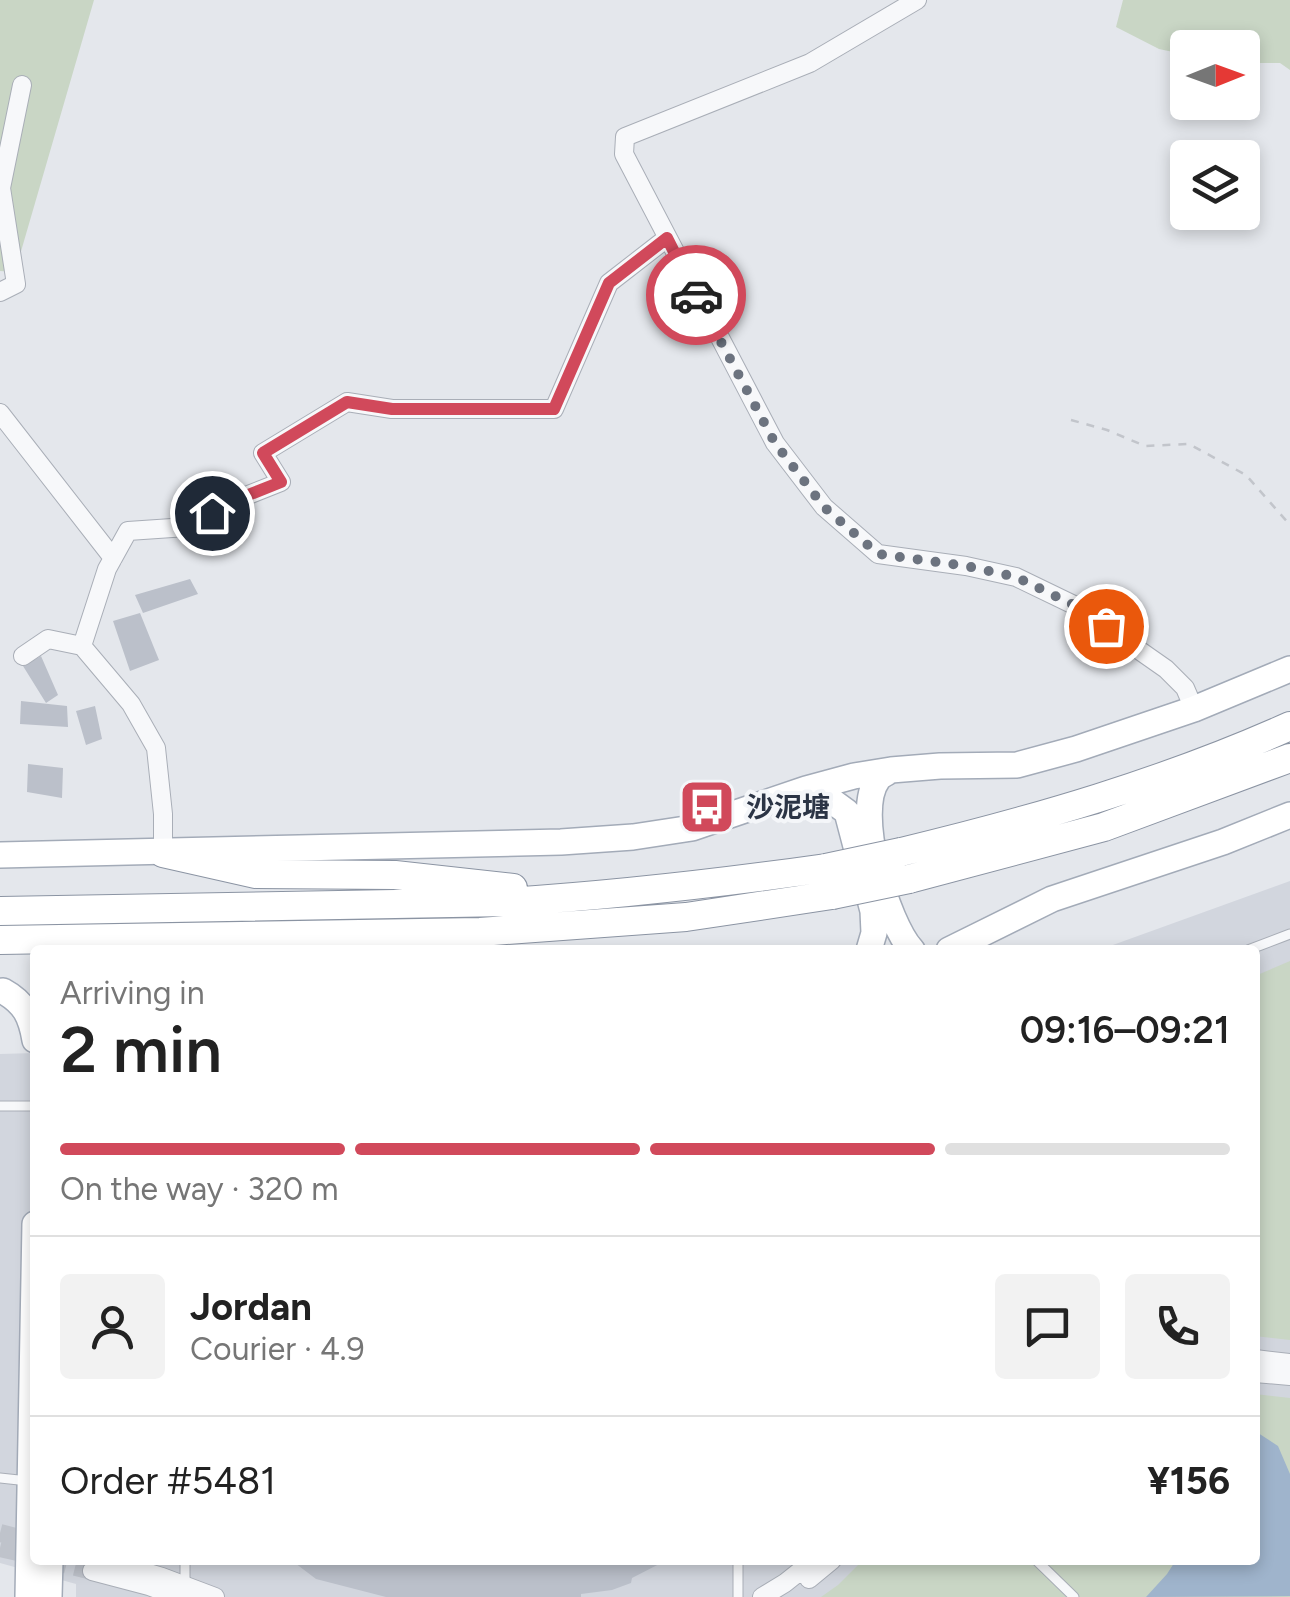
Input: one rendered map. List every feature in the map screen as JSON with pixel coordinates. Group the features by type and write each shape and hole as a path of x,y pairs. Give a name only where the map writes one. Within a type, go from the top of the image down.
{"highway":[{"path":"905,866 995,829 1182,770 1290,726"},
{"path":"0,940 480,932 703,885 829,881 1104,827 1290,758"},
{"path":"164,853 256,874 396,875 586,911"},
{"path":"0,911 430,904 586,911"},
{"path":"491,945 586,911"}],"main road":[{"path":"0,856 633,837 692,828 854,776 891,770 1017,764 1076,749 1194,709 1290,669"},
{"path":"891,770 878,779 868,816 889,910 908,945"},
{"path":"806,789 821,792 847,812 873,910 870,945"},
{"path":"958,945 1052,899 1290,815"},
{"path":"2,992 30,990"},
{"path":"2,992 27,1009 30,1021"},
{"path":"28,1597 30,1481"},
{"path":"48,1597 50,1565"}],"street":[{"path":"918,0 810,63 624,137 624,154 775,443 824,507 878,554 1016,577 1076,606 1166,669 1186,688 1194,709"},
{"path":"0,292 16,284 1,188 22,85"},
{"path":"82,646 107,569 128,532 187,527 238,499 281,482 263,453 347,402 392,409 554,409 609,283 667,238"},
{"path":"0,413 113,558"},
{"path":"24,656 48,639 82,646 131,704 156,748 164,853"},
{"path":"1260,1360 1290,1364"},
{"path":"1260,1373 1290,1376"},
{"path":"762,1597 808,1565"},
{"path":"784,1597 826,1565"},
{"path":"98,1566 215,1597"}],"lane":[{"path":"1260,945 1290,934"},
{"path":"0,1106 30,1106"},
{"path":"0,1478 30,1481"},
{"path":"181,1591 184,1565"},
{"path":"738,1565 738,1597"},
{"path":"1041,1565 1074,1597"}],"path":[{"path":"1070,420 1145,446 1189,444 1246,475 1290,525"}],"shaded area":[{"path":"1290,881 1290,1597 76,1597 76,1584 0,1563 0,1054 30,1053 30,1565 1260,1565 1260,945 1113,945"}],"green space":[{"path":"0,0 94,0 15,272 0,271"},
{"path":"1123,0 1290,0 1290,70 1280,63 1260,63 1260,30 1170,30 1170,51 1116,27"},
{"path":"1290,961 1290,1340 1260,1337 1260,974"},
{"path":"1260,1395 1290,1398 1290,1597 821,1597 858,1565 1260,1565"}],"water":[{"path":"1260,1434 1278,1446 1290,1474 1290,1596 1146,1597 1173,1565 1260,1565"}],"building":[{"path":"190,579 198,594 143,613 135,595"},
{"path":"140,613 159,660 130,671 113,621"},
{"path":"41,656 58,695 46,703 23,666"},
{"path":"21,701 67,706 68,727 20,724"},
{"path":"95,706 102,739 86,745 76,711"},
{"path":"28,764 63,768 62,798 27,792"},
{"path":"298,1565 657,1565 632,1578 631,1583 581,1597 386,1597 316,1579"}],"tunnel":[{"path":"0,1533 30,1541"},
{"path":"0,1548 30,1555"},
{"path":"69,1565 92,1571"}],"way so far":[{"path":"696,295 775,443 824,507 878,554 1016,577 1076,606 1106,626"}],"place":[{"name":"沙泥塘","path":"707,807"}],"route":[{"path":"212,513 281,482 263,453 347,402 392,409 554,409 609,283 667,238 696,295"}]}
